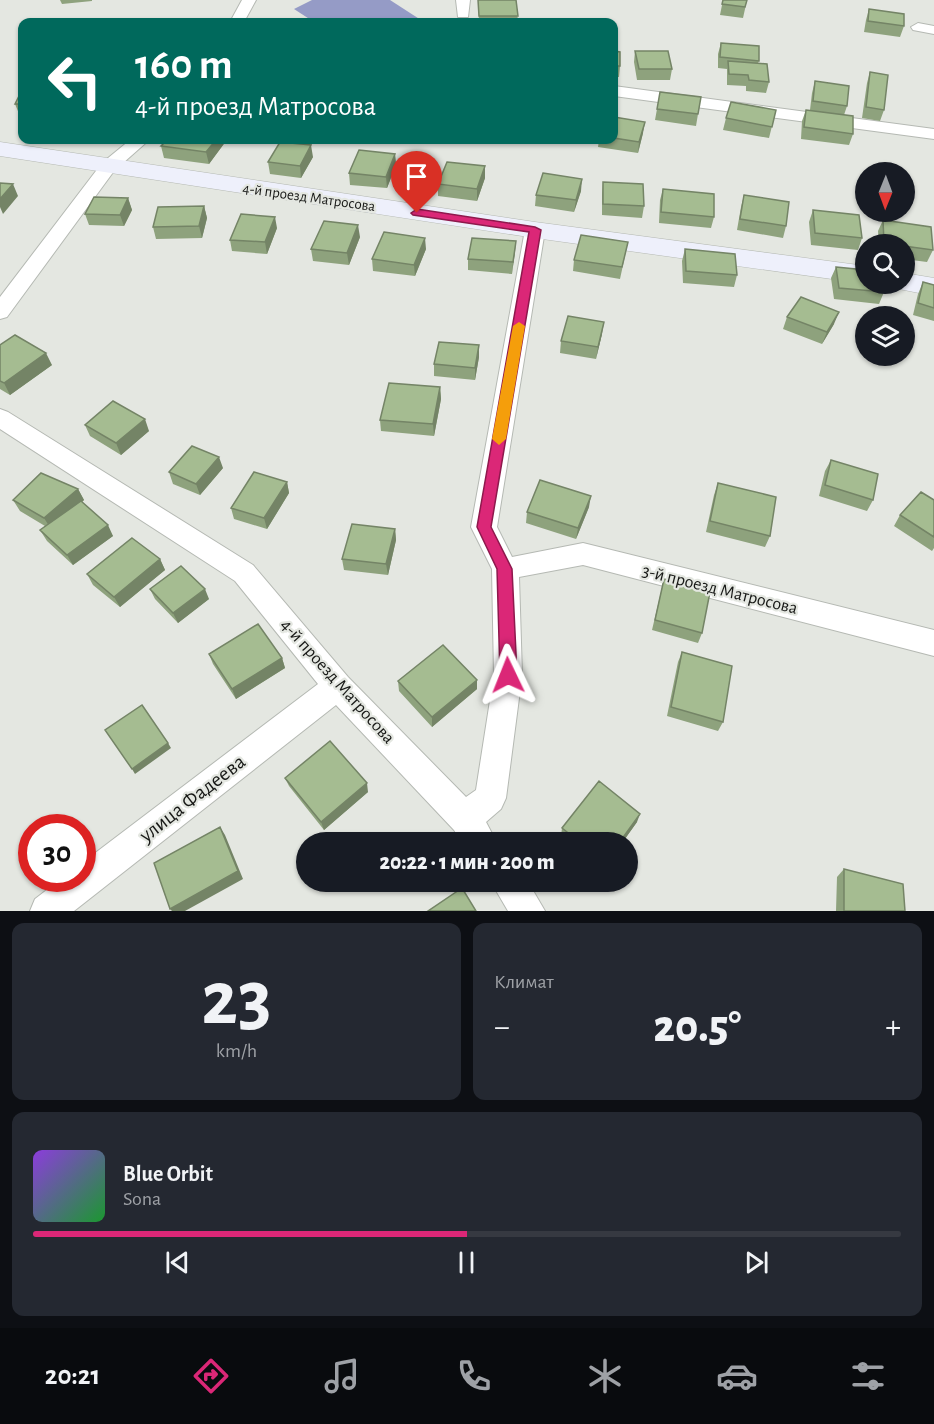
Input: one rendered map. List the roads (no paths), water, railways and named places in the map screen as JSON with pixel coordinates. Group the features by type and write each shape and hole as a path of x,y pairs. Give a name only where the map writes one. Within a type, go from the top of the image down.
{"street":[{"path":"239,18 249,0"},
{"path":"918,27 934,30"},
{"path":"618,92 934,134"},
{"path":"0,312 108,168 135,144"},
{"name":"4-й проезд Матросова","path":"0,149 108,168 855,274"},
{"path":"465,819 490,798 508,675 505,569 484,527 535,230"},
{"path":"915,284 934,287"},
{"name":"4-й проезд Матросова","path":"0,418 244,573 338,686 465,819 474,832"},
{"name":"3-й проезд Матросова","path":"505,569 583,554 934,642"},
{"name":"улица Фадеева","path":"47,911 338,686"},
{"path":"515,892 528,911"}],"water":[{"path":"312,0 390,0 418,18 308,18 294,9"}]}
